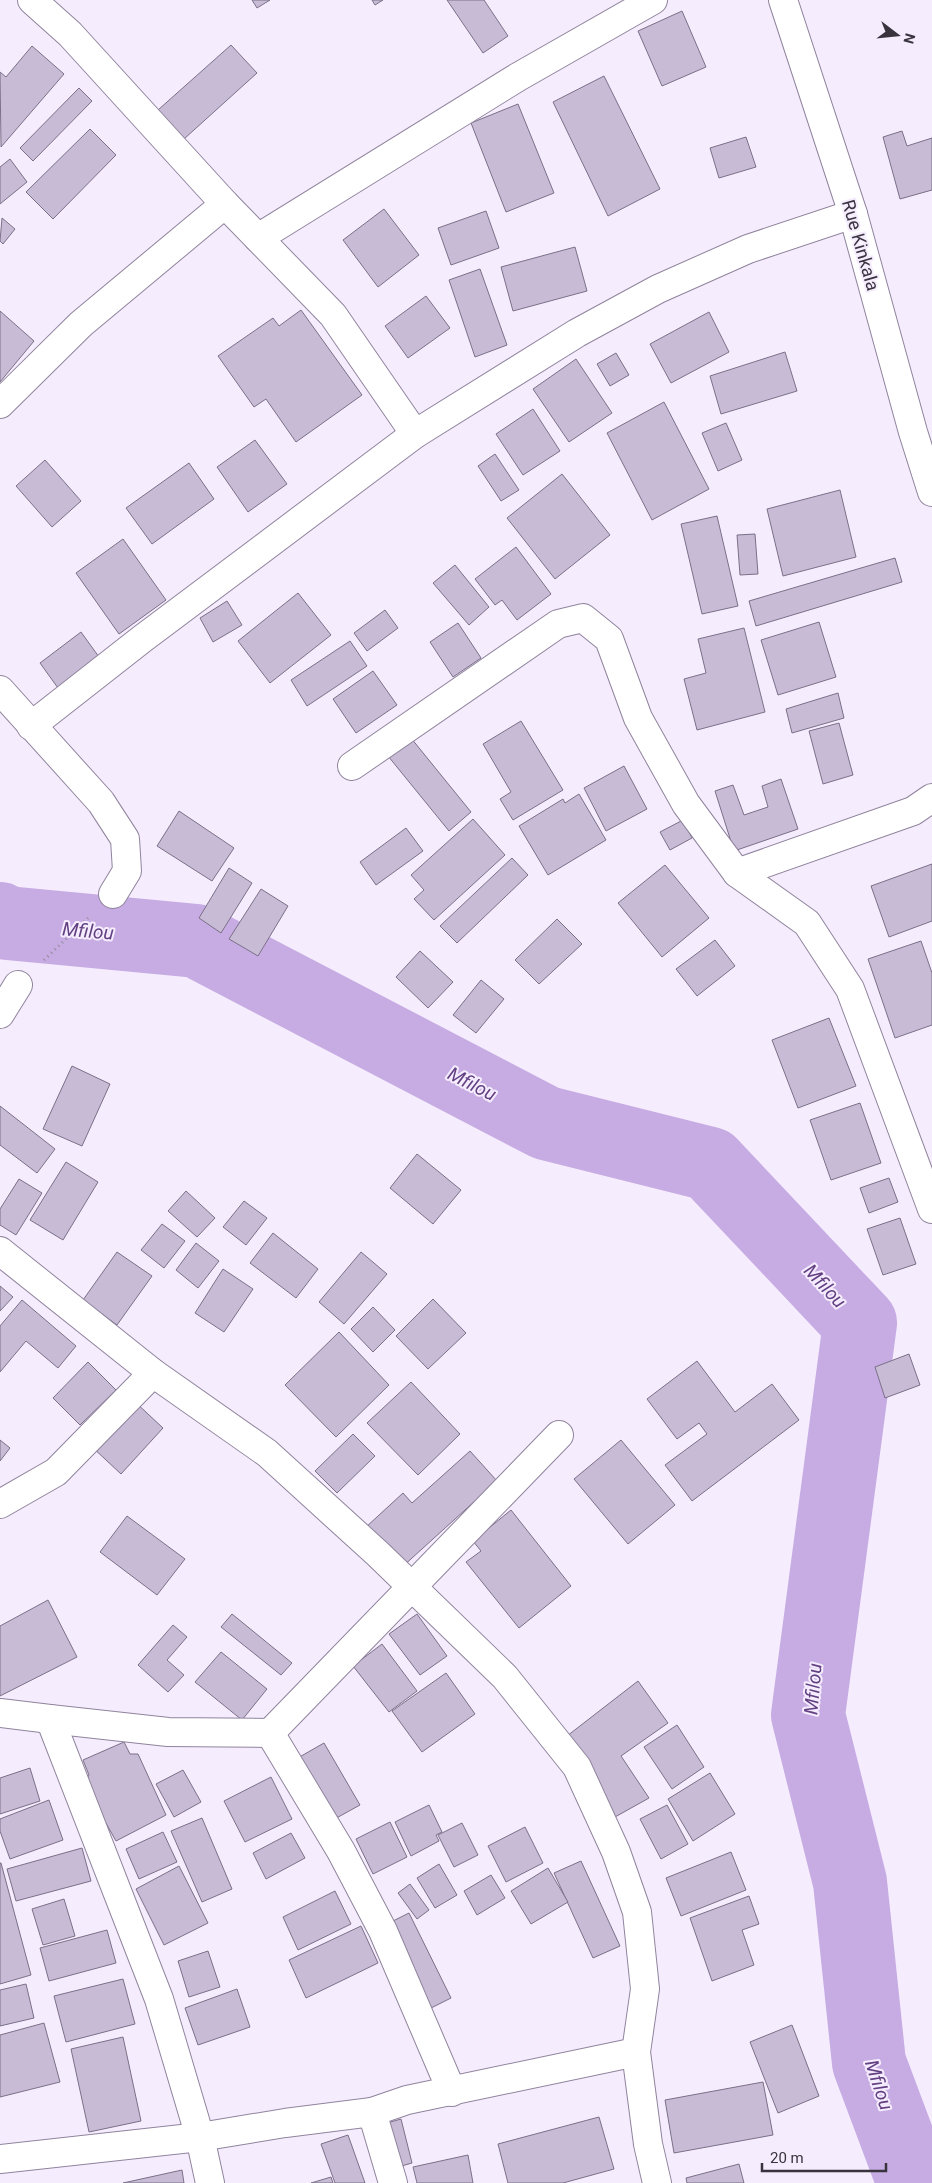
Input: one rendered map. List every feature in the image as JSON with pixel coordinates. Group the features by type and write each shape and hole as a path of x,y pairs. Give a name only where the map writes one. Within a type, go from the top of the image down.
{"street":[{"path":"32,0 70,34 225,204 333,315 415,434"},
{"path":"258,238 518,77 653,0"},
{"name":"Rue Kinkala","path":"783,0 853,214 913,432 932,492"},
{"path":"0,404 81,324 225,204"},
{"path":"31,726 142,639 415,434 577,333 658,289 748,249 853,214"},
{"path":"352,766 558,624 583,618 609,639 638,718 686,804 737,873 807,923 850,989 932,1209"},
{"path":"0,690 100,802 125,839 128,871 112,894"},
{"path":"737,873 913,812 932,798"},
{"path":"0,1014 18,985"},
{"path":"0,1251 153,1373 267,1453 378,1554 505,1677 577,1767 616,1852 637,1912 645,1988 636,2052 648,2144 657,2183"},
{"path":"0,1504 56,1472 153,1373"},
{"path":"0,1713 168,1732 270,1733 559,1436"},
{"path":"50,1719 159,1999 200,2137 210,2183"},
{"path":"270,1733 341,1851 383,1931 452,2092"},
{"path":"0,2159 200,2137 285,2123 372,2112 407,2100 636,2052"},
{"path":"372,2112 393,2183"}],"path":[{"path":"18,985 112,894"}],"building":[{"path":"252,0 270,0 257,8"},
{"path":"372,0 383,0 375,5"},
{"path":"447,0 484,0 508,36 483,53"},
{"path":"682,11 706,67 662,86 638,31"},
{"path":"231,45 257,73 184,139 158,110"},
{"path":"32,46 64,74 1,147 0,72 6,77"},
{"path":"604,76 660,189 608,216 553,102"},
{"path":"79,88 92,101 33,161 20,148"},
{"path":"518,104 554,193 506,212 471,123"},
{"path":"90,129 116,155 53,219 26,192"},
{"path":"902,131 907,146 932,138 932,190 900,199 883,137"},
{"path":"746,137 756,167 719,178 710,148"},
{"path":"10,159 27,182 0,204 0,167"},
{"path":"384,209 419,255 378,287 343,240"},
{"path":"486,211 499,248 451,265 438,228"},
{"path":"2,218 15,229 3,244 0,241"},
{"path":"575,247 587,291 513,311 501,267"},
{"path":"480,269 507,345 475,357 449,280"},
{"path":"426,296 450,328 408,358 385,326"},
{"path":"301,310 362,395 296,442 266,399 254,407 218,356 273,318 279,326"},
{"path":"0,311 34,341 0,382"},
{"path":"709,312 729,352 671,383 650,344"},
{"path":"785,352 797,391 721,414 710,376"},
{"path":"616,353 629,375 610,386 597,364"},
{"path":"576,359 612,413 569,442 533,389"},
{"path":"664,402 709,489 652,520 607,433"},
{"path":"533,409 560,451 523,475 496,434"},
{"path":"726,423 742,460 718,471 702,433"},
{"path":"255,440 287,484 248,512 217,467"},
{"path":"495,454 519,490 501,501 478,466"},
{"path":"45,460 81,501 52,527 16,486"},
{"path":"189,463 214,499 152,544 126,508"},
{"path":"562,474 610,535 555,579 507,518"},
{"path":"840,490 856,557 783,576 767,509"},
{"path":"717,516 738,606 702,614 681,524"},
{"path":"755,534 758,574 740,575 737,535"},
{"path":"123,539 166,600 119,634 76,573"},
{"path":"516,547 551,594 517,620 502,600 495,605 475,579"},
{"path":"895,558 902,582 756,626 749,601"},
{"path":"455,565 489,607 469,625 433,583"},
{"path":"298,593 331,635 270,683 238,641"},
{"path":"227,601 242,625 213,642 200,618"},
{"path":"385,610 398,628 367,651 354,633"},
{"path":"819,622 836,677 778,695 761,640"},
{"path":"458,623 481,658 453,677 430,642"},
{"path":"744,628 765,712 697,730 684,679 706,673 698,639"},
{"path":"81,632 99,657 58,688 40,663"},
{"path":"350,641 367,666 307,706 291,680"},
{"path":"373,671 397,705 356,733 333,699"},
{"path":"838,693 844,718 792,733 786,709"},
{"path":"521,721 563,790 513,820 500,799 511,792 483,744"},
{"path":"839,723 853,775 823,784 809,731"},
{"path":"411,738 471,812 449,831 388,756"},
{"path":"624,766 647,809 606,831 584,788"},
{"path":"781,779 798,829 734,851 715,791 733,785 744,815 768,807 762,786"},
{"path":"579,794 606,840 548,875 519,826 563,799 565,803"},
{"path":"179,811 234,848 212,881 157,846"},
{"path":"473,819 505,855 434,920 414,899 424,890 411,875"},
{"path":"683,820 692,838 670,850 660,832"},
{"path":"406,828 423,851 376,885 360,862"},
{"path":"512,858 528,875 457,943 440,926"},
{"path":"932,864 932,921 889,937 871,886"},
{"path":"665,865 709,918 662,957 618,903"},
{"path":"229,868 252,883 221,933 199,918"},
{"path":"261,889 288,906 258,956 229,939"},
{"path":"557,919 582,944 539,984 515,960"},
{"path":"715,940 735,966 697,996 676,969"},
{"path":"921,941 932,973 932,1025 895,1038 868,959"},
{"path":"420,951 453,982 428,1008 396,977"},
{"path":"481,980 504,999 476,1033 453,1015"},
{"path":"829,1018 856,1086 798,1108 772,1040"},
{"path":"72,1066 110,1084 82,1146 43,1129"},
{"path":"860,1103 881,1163 831,1180 810,1120"},
{"path":"0,1106 55,1149 37,1173 0,1145"},
{"path":"417,1154 461,1190 433,1224 390,1188"},
{"path":"66,1162 98,1182 63,1240 30,1220"},
{"path":"889,1178 898,1202 869,1213 860,1188"},
{"path":"19,1179 42,1193 16,1235 0,1225 0,1209"},
{"path":"186,1191 215,1218 197,1237 168,1211"},
{"path":"244,1201 267,1218 246,1245 223,1227"},
{"path":"900,1218 916,1264 883,1275 867,1229"},
{"path":"162,1224 185,1241 164,1268 141,1250"},
{"path":"273,1233 318,1269 296,1298 250,1263"},
{"path":"196,1243 219,1261 198,1288 176,1270"},
{"path":"117,1252 152,1276 117,1325 83,1300"},
{"path":"361,1252 387,1274 344,1324 319,1302"},
{"path":"223,1269 253,1289 224,1332 195,1313"},
{"path":"0,1286 13,1297 0,1311"},
{"path":"433,1299 466,1333 428,1369 396,1336"},
{"path":"22,1300 76,1346 58,1368 26,1341 0,1372 0,1326"},
{"path":"373,1307 395,1330 373,1352 351,1329"},
{"path":"339,1332 389,1385 336,1437 285,1385"},
{"path":"909,1354 920,1385 885,1398 875,1367"},
{"path":"697,1361 735,1412 772,1384 799,1420 692,1501 665,1465 707,1434 699,1423 677,1439 647,1399"},
{"path":"88,1362 116,1390 80,1425 53,1398"},
{"path":"411,1382 460,1434 418,1475 367,1423"},
{"path":"133,1400 163,1428 121,1474 91,1446"},
{"path":"353,1434 375,1456 337,1493 315,1471"},
{"path":"0,1440 10,1448 0,1461"},
{"path":"621,1440 675,1505 628,1544 574,1479"},
{"path":"470,1451 497,1481 401,1568 365,1528 403,1493 412,1503"},
{"path":"511,1510 571,1586 519,1628 466,1562 481,1551 473,1541"},
{"path":"127,1516 185,1559 157,1595 100,1552"},
{"path":"48,1600 77,1657 0,1696 0,1626"},
{"path":"232,1614 292,1663 281,1675 221,1627"},
{"path":"417,1614 447,1656 420,1675 389,1634"},
{"path":"173,1625 187,1637 167,1660 184,1675 168,1692 138,1665"},
{"path":"382,1644 417,1691 389,1712 353,1666"},
{"path":"221,1652 267,1689 242,1720 195,1682"},
{"path":"446,1673 475,1714 422,1752 392,1711"},
{"path":"638,1681 668,1723 621,1756 649,1798 615,1817 567,1736"},
{"path":"677,1725 704,1767 672,1789 644,1747"},
{"path":"124,1742 130,1754 138,1754 166,1815 116,1841 84,1784 89,1775 83,1760"},
{"path":"324,1743 360,1805 331,1821 296,1759"},
{"path":"30,1768 40,1801 0,1814 0,1778"},
{"path":"183,1770 201,1802 174,1817 156,1784"},
{"path":"710,1773 735,1814 693,1841 668,1799"},
{"path":"271,1777 292,1819 245,1842 224,1801"},
{"path":"49,1800 63,1840 10,1859 0,1831 0,1819"},
{"path":"429,1805 442,1832 436,1835 439,1841 411,1856 395,1822"},
{"path":"667,1805 688,1844 661,1859 640,1819"},
{"path":"202,1818 232,1889 202,1902 171,1831"},
{"path":"390,1822 407,1857 373,1874 356,1839"},
{"path":"462,1823 478,1855 454,1867 438,1835"},
{"path":"525,1827 543,1863 506,1882 488,1846"},
{"path":"163,1832 177,1862 139,1879 126,1849"},
{"path":"291,1833 305,1858 266,1879 253,1853"},
{"path":"82,1848 91,1881 16,1901 7,1869"},
{"path":"731,1852 746,1890 681,1916 666,1878"},
{"path":"581,1861 620,1946 593,1958 554,1873"},
{"path":"0,1863 31,1975 0,1984"},
{"path":"439,1864 457,1895 435,1908 417,1878"},
{"path":"179,1866 208,1923 164,1945 136,1889"},
{"path":"548,1868 568,1902 531,1924 511,1891"},
{"path":"491,1875 505,1898 477,1915 464,1891"},
{"path":"410,1884 429,1910 417,1919 398,1893"},
{"path":"335,1891 351,1924 298,1950 283,1917"},
{"path":"749,1896 759,1924 742,1930 754,1965 712,1981 690,1918"},
{"path":"64,1899 75,1936 43,1945 32,1909"},
{"path":"409,1913 451,1998 425,2011 383,1926"},
{"path":"361,1926 378,1963 306,1998 289,1960"},
{"path":"107,1930 116,1963 49,1981 40,1948"},
{"path":"208,1951 220,1987 189,1997 178,1961"},
{"path":"123,1979 135,2024 66,2042 54,1996"},
{"path":"26,1984 34,2018 0,2026 0,1990"},
{"path":"237,1989 250,2027 198,2045 185,2008"},
{"path":"44,2023 60,2082 0,2097 0,2035"},
{"path":"792,2025 819,2096 778,2113 750,2042"},
{"path":"123,2037 141,2121 89,2132 71,2049"},
{"path":"763,2082 773,2135 674,2153 665,2100"},
{"path":"599,2117 614,2169 563,2183 508,2183 498,2144"},
{"path":"401,2119 412,2163 391,2169 380,2125"},
{"path":"348,2135 365,2183 335,2183 321,2144"},
{"path":"468,2155 473,2183 417,2183 413,2167"},
{"path":"739,2164 744,2183 687,2183 686,2178"},
{"path":"182,2170 184,2183 123,2183"},
{"path":"331,2177 333,2183 311,2183"}],"waterway":[{"name":"Mfilou","path":"0,919 7,923 197,941 546,1123 710,1164 860,1323 808,1715 850,1882 869,2063 914,2183"}]}
